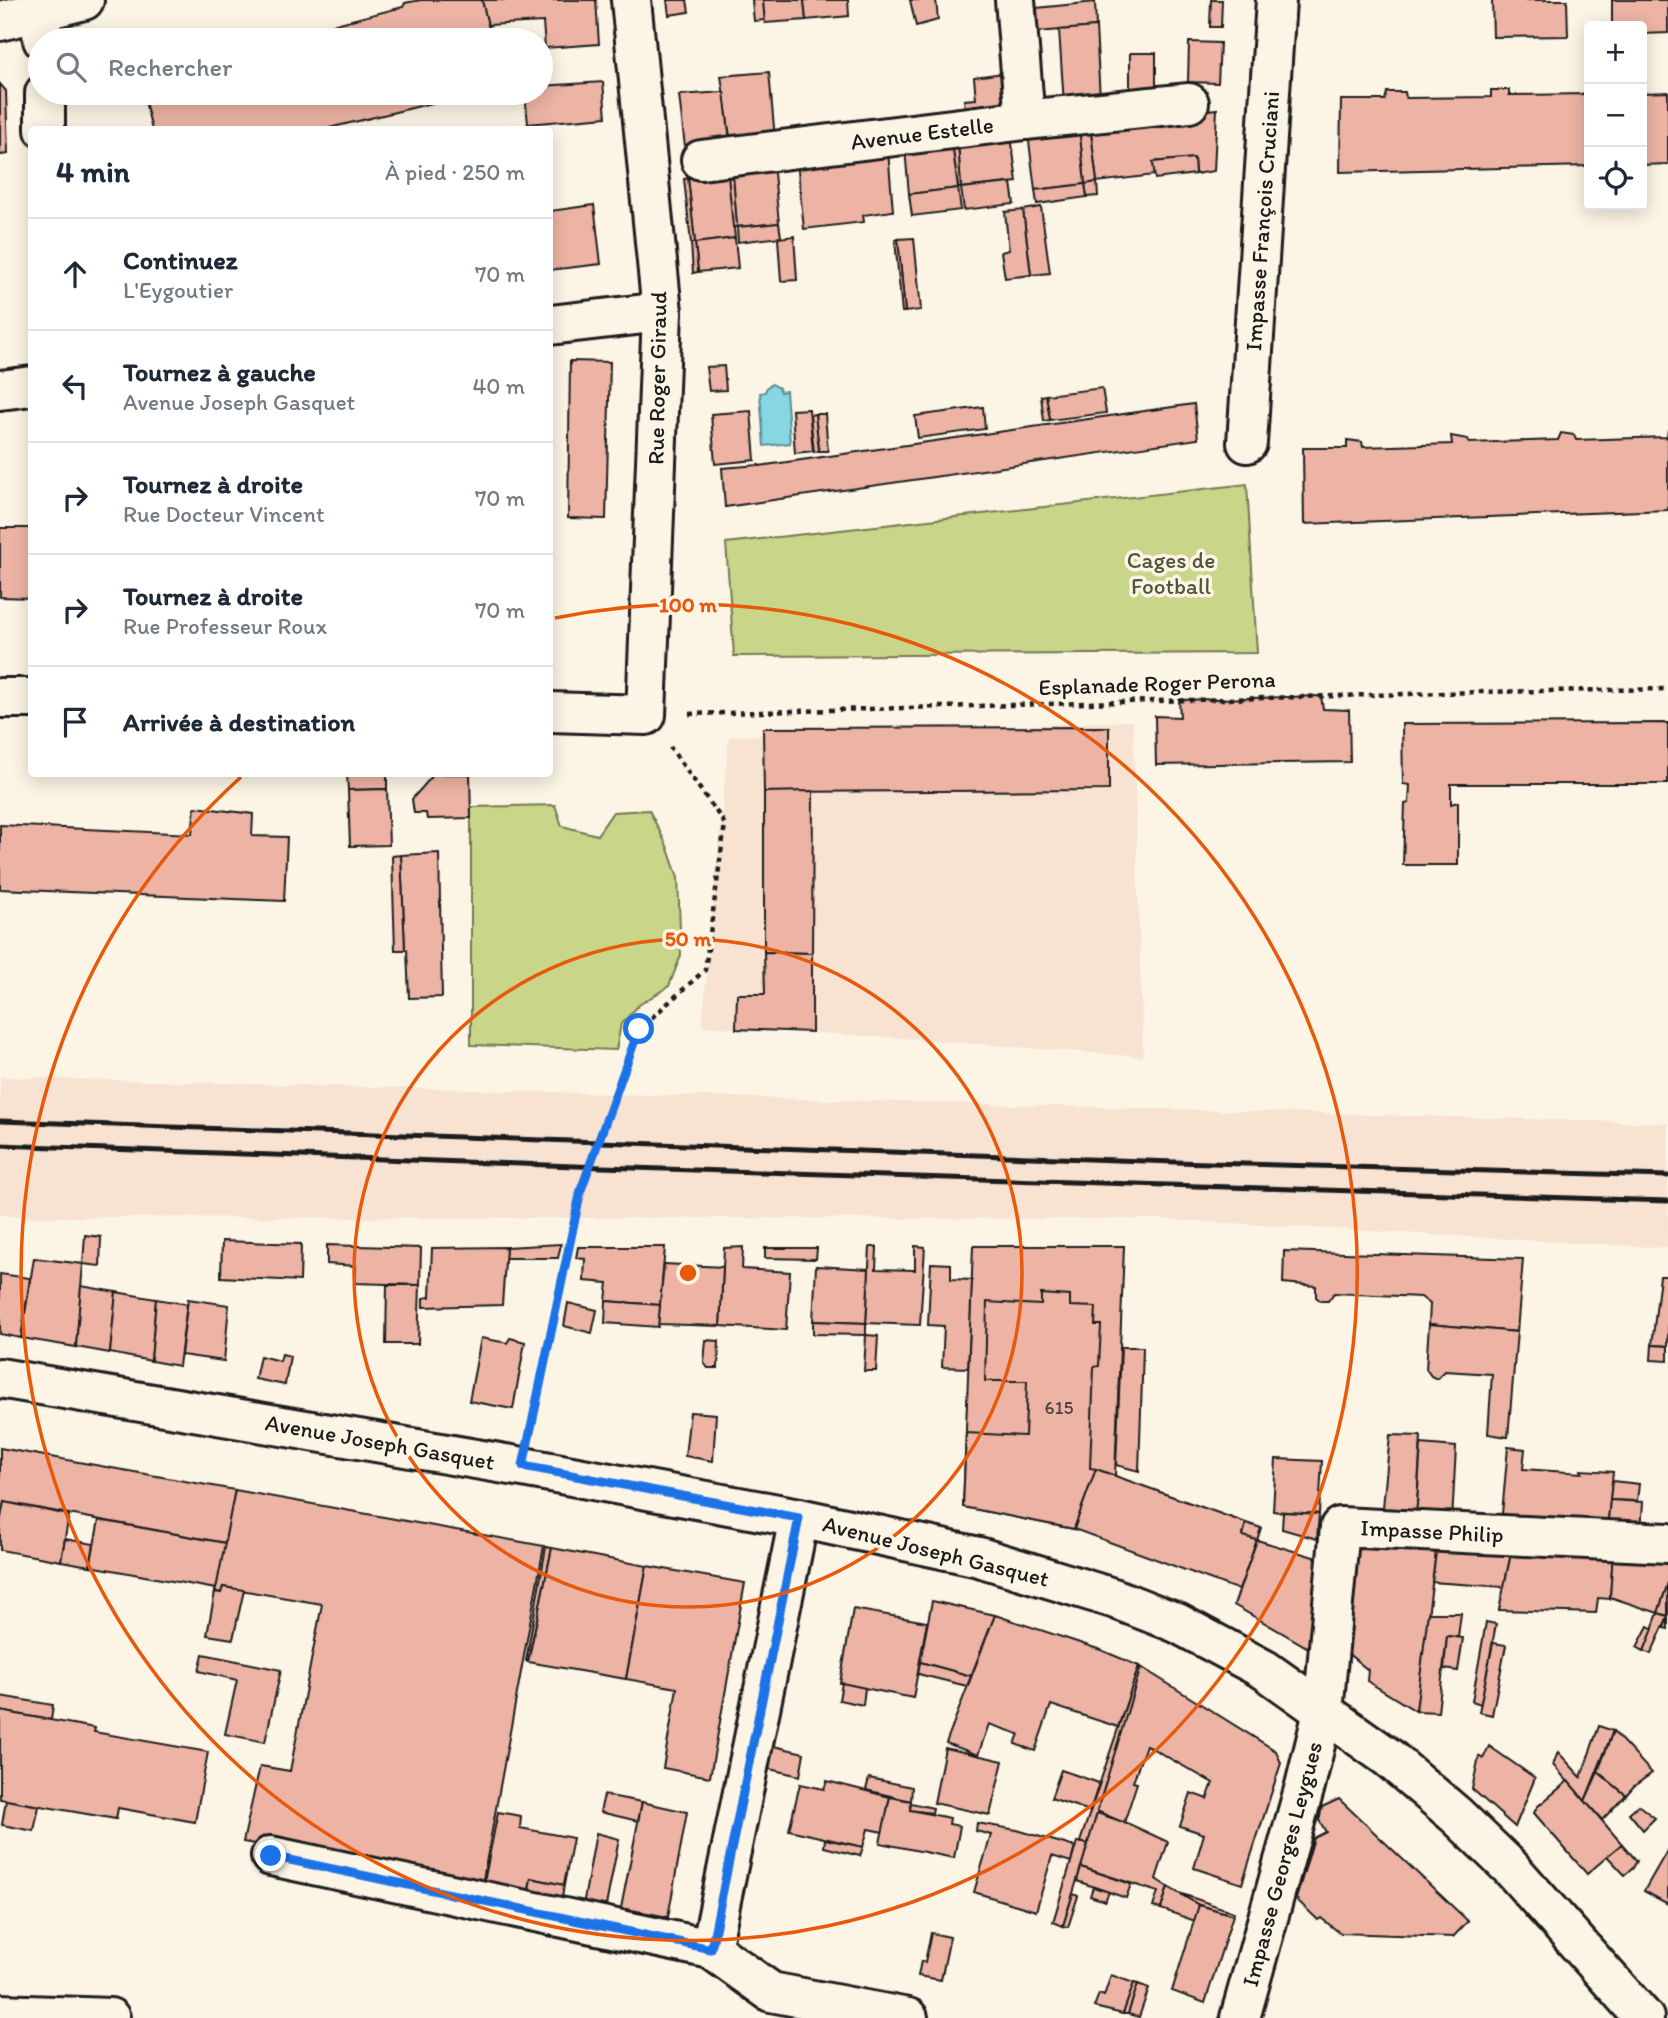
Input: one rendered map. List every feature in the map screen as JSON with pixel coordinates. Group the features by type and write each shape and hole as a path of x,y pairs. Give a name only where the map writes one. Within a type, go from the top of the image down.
{"main road":[{"path":"0,21 41,26 84,0"},
{"name":"Rue Roger Giraud","path":"631,0 662,312 646,715"},
{"name":"Avenue Estelle","path":"701,160 1025,120 1015,0"},
{"name":"Impasse François Cruciani","path":"1247,443 1276,0"},
{"path":"1025,120 1189,103"},
{"path":"45,105 45,126"},
{"path":"553,325 662,312"},
{"path":"0,390 28,386"},
{"path":"0,698 28,698"},
{"path":"553,712 646,715"},
{"name":"Avenue Joseph Gasquet","path":"0,1378 523,1466 799,1518 979,1557 1113,1598 1177,1623 1265,1670 1389,1758 1456,1815 1510,1867 1644,2018"},
{"path":"711,1949 799,1518"},
{"name":"Impasse Philip","path":"1323,1712 1340,1527 1668,1543"},
{"name":"Impasse Georges Leygues","path":"1240,2017 1323,1712"},
{"path":"271,1856 711,1949 771,1993 908,2018"},
{"path":"0,2014 110,2018"}],"path":[{"name":"Esplanade Roger Perona","path":"646,715 1668,689"},
{"path":"523,1466 581,1190 639,1029 705,970 725,824 646,715"}],"shaded area":[{"path":"1133,721 1143,1057 702,1026 729,736"},
{"path":"0,1077 1668,1123 1668,1248 1156,1219 0,1215"}],"green space":[{"name":"Cages de Football","path":"1247,484 1257,653 734,656 726,543"},
{"path":"555,805 562,826 597,835 613,812 649,810 667,846 678,878 681,955 669,986 639,1005 621,1024 616,1050 471,1045 471,807"}],"water":[{"path":"772,384 779,388 780,392 786,391 790,443 764,446 760,393 765,392"}],"building":[{"path":"421,0 482,0 489,28 320,28 403,7 405,3"},
{"path":"482,0 596,0 599,44 553,47 553,28 543,28 543,22 488,25"},
{"path":"667,0 687,0 689,12 669,15"},
{"path":"752,0 763,0 765,20 754,21"},
{"path":"763,0 804,0 806,20 765,23"},
{"path":"804,0 848,0 849,16 806,20"},
{"path":"910,0 936,0 938,20 916,26"},
{"path":"1211,0 1222,0 1221,27 1210,27"},
{"path":"1492,0 1567,0 1568,36 1493,37"},
{"path":"1612,0 1668,0 1668,33 1647,34 1647,21 1612,21"},
{"path":"1095,2 1096,27 1038,32 1037,8"},
{"path":"1096,27 1100,99 1064,104 1059,30"},
{"path":"1189,42 1220,43 1218,83 1188,82"},
{"path":"1130,53 1156,53 1156,91 1130,91"},
{"path":"769,72 775,139 731,144 721,76"},
{"path":"1011,72 1004,114 966,117 964,100 976,99 974,77"},
{"path":"603,82 606,117 528,124 526,105 553,105 553,85"},
{"path":"0,84 6,91 8,154 0,155"},
{"path":"1491,90 1509,90 1509,95 1584,94 1584,166 1340,172 1341,100 1385,100 1387,92 1405,92 1406,98 1491,97"},
{"path":"724,92 730,141 685,147 679,95"},
{"path":"1668,92 1668,164 1647,165 1647,93"},
{"path":"146,105 424,105 338,126 151,126"},
{"path":"1217,109 1214,171 1195,174 1194,158 1153,162 1155,175 1097,182 1090,125"},
{"path":"1090,125 1097,182 1085,184 1079,127"},
{"path":"1079,127 1085,184 1035,190 1028,133"},
{"path":"1011,136 1017,182 961,188 958,142"},
{"path":"958,142 961,188 958,188 952,143"},
{"path":"952,143 958,188 909,194 905,149"},
{"path":"888,151 893,211 863,215 864,222 804,229 797,161"},
{"path":"1194,158 1195,174 1155,179 1153,162"},
{"path":"773,163 779,223 737,227 732,168"},
{"path":"728,174 735,238 695,243 688,178"},
{"path":"733,174 737,227 733,227 728,175"},
{"path":"688,178 695,243 691,243 684,179"},
{"path":"1097,182 1098,196 1087,197 1085,184"},
{"path":"1011,183 1014,204 964,210 961,188"},
{"path":"1085,184 1087,197 1037,204 1035,190"},
{"path":"958,188 961,210 912,216 909,194"},
{"path":"594,205 601,264 553,270 553,211"},
{"path":"1041,207 1050,273 1031,275 1023,210"},
{"path":"1023,210 1031,275 1005,278 1001,252 1009,250 1005,212"},
{"path":"779,223 781,237 738,242 737,227"},
{"path":"794,236 797,280 781,281 778,238"},
{"path":"735,238 738,268 698,272 695,243"},
{"path":"914,238 921,310 905,312 898,239"},
{"path":"898,239 905,312 902,312 895,240"},
{"path":"691,243 695,243 698,272 693,273"},
{"path":"570,361 610,362 606,519 568,518"},
{"path":"724,366 726,390 709,391 706,367"},
{"path":"1102,388 1106,413 1050,420 1046,395"},
{"path":"1046,395 1050,420 1044,421 1041,396"},
{"path":"1194,404 1198,439 725,507 722,468 759,466"},
{"path":"983,407 985,429 918,438 915,416"},
{"path":"809,409 813,451 795,453 792,410"},
{"path":"751,411 755,460 715,464 711,414"},
{"path":"815,414 825,414 828,451 819,451"},
{"path":"815,414 819,451 814,452 810,415"},
{"path":"1668,429 1668,510 1304,524 1303,448 1347,448 1347,440 1362,442 1363,447 1452,444 1451,436 1468,439 1469,443 1558,440 1561,433 1574,435 1576,440 1667,437"},
{"path":"0,528 28,528 28,598 0,597"},
{"path":"1321,696 1323,709 1349,710 1350,762 1156,765 1155,716 1180,717 1179,700"},
{"path":"1668,723 1668,784 1451,784 1451,804 1458,802 1458,865 1403,865 1405,804 1409,803 1410,785 1403,784 1402,724"},
{"path":"1109,727 1109,790 764,792 763,728"},
{"path":"347,777 387,777 387,789 348,790"},
{"path":"431,777 470,777 471,818 427,819 426,813 414,813 412,799"},
{"path":"387,789 389,845 350,846 348,790"},
{"path":"813,791 812,953 764,952 764,792"},
{"path":"195,807 253,814 252,836 287,837 284,901 0,889 0,825 192,834"},
{"path":"439,853 442,997 409,998 401,855"},
{"path":"401,855 405,950 395,950 392,856"},
{"path":"764,952 812,953 812,1032 736,1029 737,994 765,994"},
{"path":"85,1235 101,1237 100,1266 83,1264"},
{"path":"222,1241 301,1244 300,1281 221,1277"},
{"path":"561,1244 558,1258 505,1258 506,1247"},
{"path":"327,1245 421,1248 420,1285 355,1283 356,1266 327,1264"},
{"path":"915,1246 925,1247 920,1325 866,1323 870,1247 877,1247 876,1269 915,1270"},
{"path":"973,1246 1124,1246 1115,1476 1096,1469 1074,1529 963,1507"},
{"path":"506,1247 502,1305 423,1307 423,1298 430,1297 432,1248"},
{"path":"578,1247 665,1247 660,1305 606,1301 608,1283 584,1281 585,1259 576,1258"},
{"path":"743,1247 742,1269 790,1272 786,1330 720,1326 724,1248"},
{"path":"765,1248 817,1248 816,1259 765,1258"},
{"path":"1284,1251 1523,1259 1517,1332 1429,1324 1430,1304 1421,1297 1334,1293 1328,1301 1321,1301 1316,1297 1316,1286 1283,1283"},
{"path":"34,1258 83,1264 76,1347 21,1338"},
{"path":"931,1263 951,1264 951,1279 972,1280 968,1368 942,1367 944,1326 928,1325"},
{"path":"664,1264 723,1267 720,1326 658,1324"},
{"path":"816,1266 869,1269 866,1323 813,1321"},
{"path":"0,1274 30,1278 21,1338 0,1334"},
{"path":"1660,1276 1668,1276 1668,1346 1652,1345"},
{"path":"387,1285 420,1285 418,1344 386,1344"},
{"path":"81,1286 116,1292 110,1353 76,1347"},
{"path":"116,1292 156,1299 151,1361 110,1353"},
{"path":"1041,1294 1070,1296 1070,1306 1096,1307 1095,1325 1101,1325 1099,1366 1094,1367 1090,1468 1096,1469 1074,1529 963,1507 966,1433 1025,1436 1027,1381 985,1381 987,1302 1041,1305"},
{"path":"156,1299 187,1304 179,1366 151,1361"},
{"path":"188,1299 229,1305 224,1361 181,1355"},
{"path":"606,1301 660,1305 658,1327 605,1323"},
{"path":"568,1303 597,1310 592,1333 564,1326"},
{"path":"813,1321 866,1323 866,1335 813,1334"},
{"path":"1429,1324 1517,1332 1508,1437 1488,1434 1492,1374 1445,1371 1437,1379 1426,1369"},
{"path":"866,1335 878,1336 876,1371 864,1371"},
{"path":"481,1338 507,1343 510,1338 525,1342 513,1409 469,1401"},
{"path":"706,1340 719,1341 718,1368 708,1368 704,1363"},
{"path":"1652,1345 1668,1346 1668,1361 1651,1360"},
{"path":"1121,1347 1143,1347 1139,1471 1116,1465"},
{"path":"282,1354 290,1356 285,1385 255,1379 260,1356 280,1361"},
{"path":"690,1412 716,1414 713,1461 685,1456"},
{"path":"1390,1435 1421,1436 1416,1520 1382,1518"},
{"path":"1421,1444 1456,1447 1452,1522 1416,1520"},
{"path":"1508,1447 1525,1449 1523,1469 1613,1472 1607,1530 1501,1525"},
{"path":"0,1448 235,1490 225,1543 4,1502 0,1523"},
{"path":"1276,1459 1322,1461 1319,1514 1273,1511"},
{"path":"1096,1469 1246,1523 1243,1536 1257,1540 1239,1590 1074,1529"},
{"path":"1612,1481 1639,1484 1637,1501 1610,1500"},
{"path":"235,1490 544,1546 482,1885 243,1842 260,1766 290,1771 322,1604 223,1587 221,1593 215,1592"},
{"path":"1610,1500 1643,1502 1641,1532 1607,1530"},
{"path":"4,1502 69,1515 61,1561 0,1550 0,1523"},
{"path":"1283,1512 1319,1514 1317,1539 1282,1529"},
{"path":"99,1520 225,1543 216,1589 90,1566"},
{"path":"1246,1523 1261,1528 1257,1540 1243,1536"},
{"path":"65,1539 94,1544 90,1566 61,1561"},
{"path":"1257,1540 1317,1558 1312,1650 1234,1605"},
{"path":"1364,1542 1437,1545 1416,1711 1367,1681 1368,1670 1346,1652 1351,1555"},
{"path":"1437,1545 1512,1549 1504,1587 1432,1582"},
{"path":"546,1547 552,1548 528,1662 526,1661"},
{"path":"552,1548 647,1566 626,1679 528,1662"},
{"path":"1512,1549 1613,1552 1610,1599 1598,1598 1596,1613 1499,1610"},
{"path":"1613,1552 1668,1555 1668,1583 1658,1613 1610,1597"},
{"path":"647,1566 745,1583 710,1777 663,1768 677,1688 626,1679"},
{"path":"1668,1583 1668,1616 1658,1613"},
{"path":"223,1587 244,1590 233,1639 207,1635 215,1592 221,1593"},
{"path":"932,1601 995,1615 971,1676 920,1662"},
{"path":"853,1609 927,1622 913,1698 840,1683"},
{"path":"1428,1613 1461,1613 1458,1637 1447,1636 1438,1712 1416,1711"},
{"path":"1658,1613 1668,1616 1651,1654 1644,1651"},
{"path":"995,1615 1101,1650 1139,1666 1118,1727 1051,1705 1035,1751 1015,1744 1019,1734 989,1724 978,1755 946,1743"},
{"path":"1486,1622 1496,1624 1481,1704 1472,1701"},
{"path":"1648,1626 1653,1629 1644,1651 1637,1647"},
{"path":"1447,1636 1463,1638 1458,1671 1444,1669"},
{"path":"1493,1643 1506,1645 1492,1715 1479,1712"},
{"path":"203,1654 281,1670 265,1742 225,1734 237,1680 199,1671"},
{"path":"920,1662 971,1676 967,1686 918,1674"},
{"path":"1139,1666 1141,1667 1088,1844 1080,1842"},
{"path":"1141,1667 1276,1751 1281,1763 1242,1884 1194,1868 1204,1834 1180,1826 1191,1793 1207,1799 1213,1783 1146,1745 1133,1782 1137,1783 1124,1823 1097,1811"},
{"path":"842,1683 865,1688 863,1705 839,1700"},
{"path":"0,1696 53,1705 51,1720 0,1711"},
{"path":"0,1711 95,1728 94,1732 208,1752 195,1822 118,1808 116,1819 0,1799"},
{"path":"1599,1726 1613,1731 1585,1801 1553,1765 1558,1752 1581,1777"},
{"path":"1613,1731 1652,1773 1626,1795 1598,1772"},
{"path":"769,1745 804,1753 800,1776 765,1768"},
{"path":"1489,1746 1535,1778 1515,1827 1472,1789 1479,1756 1483,1759"},
{"path":"945,1748 1003,1761 990,1815 934,1803"},
{"path":"1061,1770 1099,1783 1090,1811 1051,1798"},
{"path":"1598,1772 1626,1795 1602,1820 1585,1801"},
{"path":"869,1778 912,1787 911,1801 866,1790"},
{"path":"827,1781 890,1797 883,1832 868,1829 863,1847 789,1830 800,1784 824,1789"},
{"path":"1568,1781 1622,1844 1587,1874 1534,1813 1537,1807"},
{"path":"604,1795 642,1802 638,1821 600,1812"},
{"path":"890,1797 911,1801 910,1810 950,1818 949,1824 960,1826 954,1858 880,1843"},
{"path":"1339,1799 1468,1921 1453,1937 1340,1933 1321,1918 1318,1920 1296,1899 1314,1838 1326,1832 1319,1820 1322,1807"},
{"path":"6,1800 39,1806 34,1831 2,1825"},
{"path":"642,1802 687,1812 668,1917 626,1909 623,1918 619,1918"},
{"path":"911,1803 933,1808 932,1813 910,1810"},
{"path":"1638,1805 1655,1818 1643,1830 1629,1813"},
{"path":"498,1812 521,1816 520,1828 573,1838 564,1885 531,1878 529,1891 484,1882"},
{"path":"1097,1813 1168,1842 1156,1879 1168,1887 1161,1909 1153,1907 1158,1892 1081,1867"},
{"path":"977,1823 1017,1830 1075,1847 1071,1862 1052,1856 1036,1911 974,1892 991,1835 976,1831"},
{"path":"596,1833 619,1839 603,1921 581,1917"},
{"path":"825,1839 863,1847 860,1856 824,1847"},
{"path":"1077,1842 1088,1844 1063,1926 1053,1922"},
{"path":"1622,1844 1637,1861 1625,1875 1607,1856"},
{"path":"1668,1849 1668,1904 1644,1891"},
{"path":"1081,1867 1131,1884 1126,1898 1077,1881"},
{"path":"531,1878 564,1885 562,1898 529,1891"},
{"path":"1093,1887 1109,1892 1105,1901 1090,1896"},
{"path":"1168,1887 1199,1905 1195,1921 1161,1909"},
{"path":"1179,1893 1234,1912 1233,1915 1199,1905"},
{"path":"1073,1894 1078,1896 1068,1927 1063,1926"},
{"path":"1199,1905 1233,1915 1205,2003 1172,1991"},
{"path":"931,1933 950,1937 941,1980 918,1976 921,1961 925,1962"},
{"path":"1111,1975 1134,1983 1123,2014 1094,2007 1099,1994 1104,1996"},
{"path":"1134,1983 1138,1984 1128,2014 1123,2014"},
{"path":"1138,1984 1149,1988 1139,2017 1128,2014"}],"railway":[{"path":"0,1121 1175,1162 1668,1176"},
{"path":"0,1145 1668,1201"}],"route":[{"path":"271,1856 711,1949 799,1518 523,1466 581,1190 639,1029"}]}
